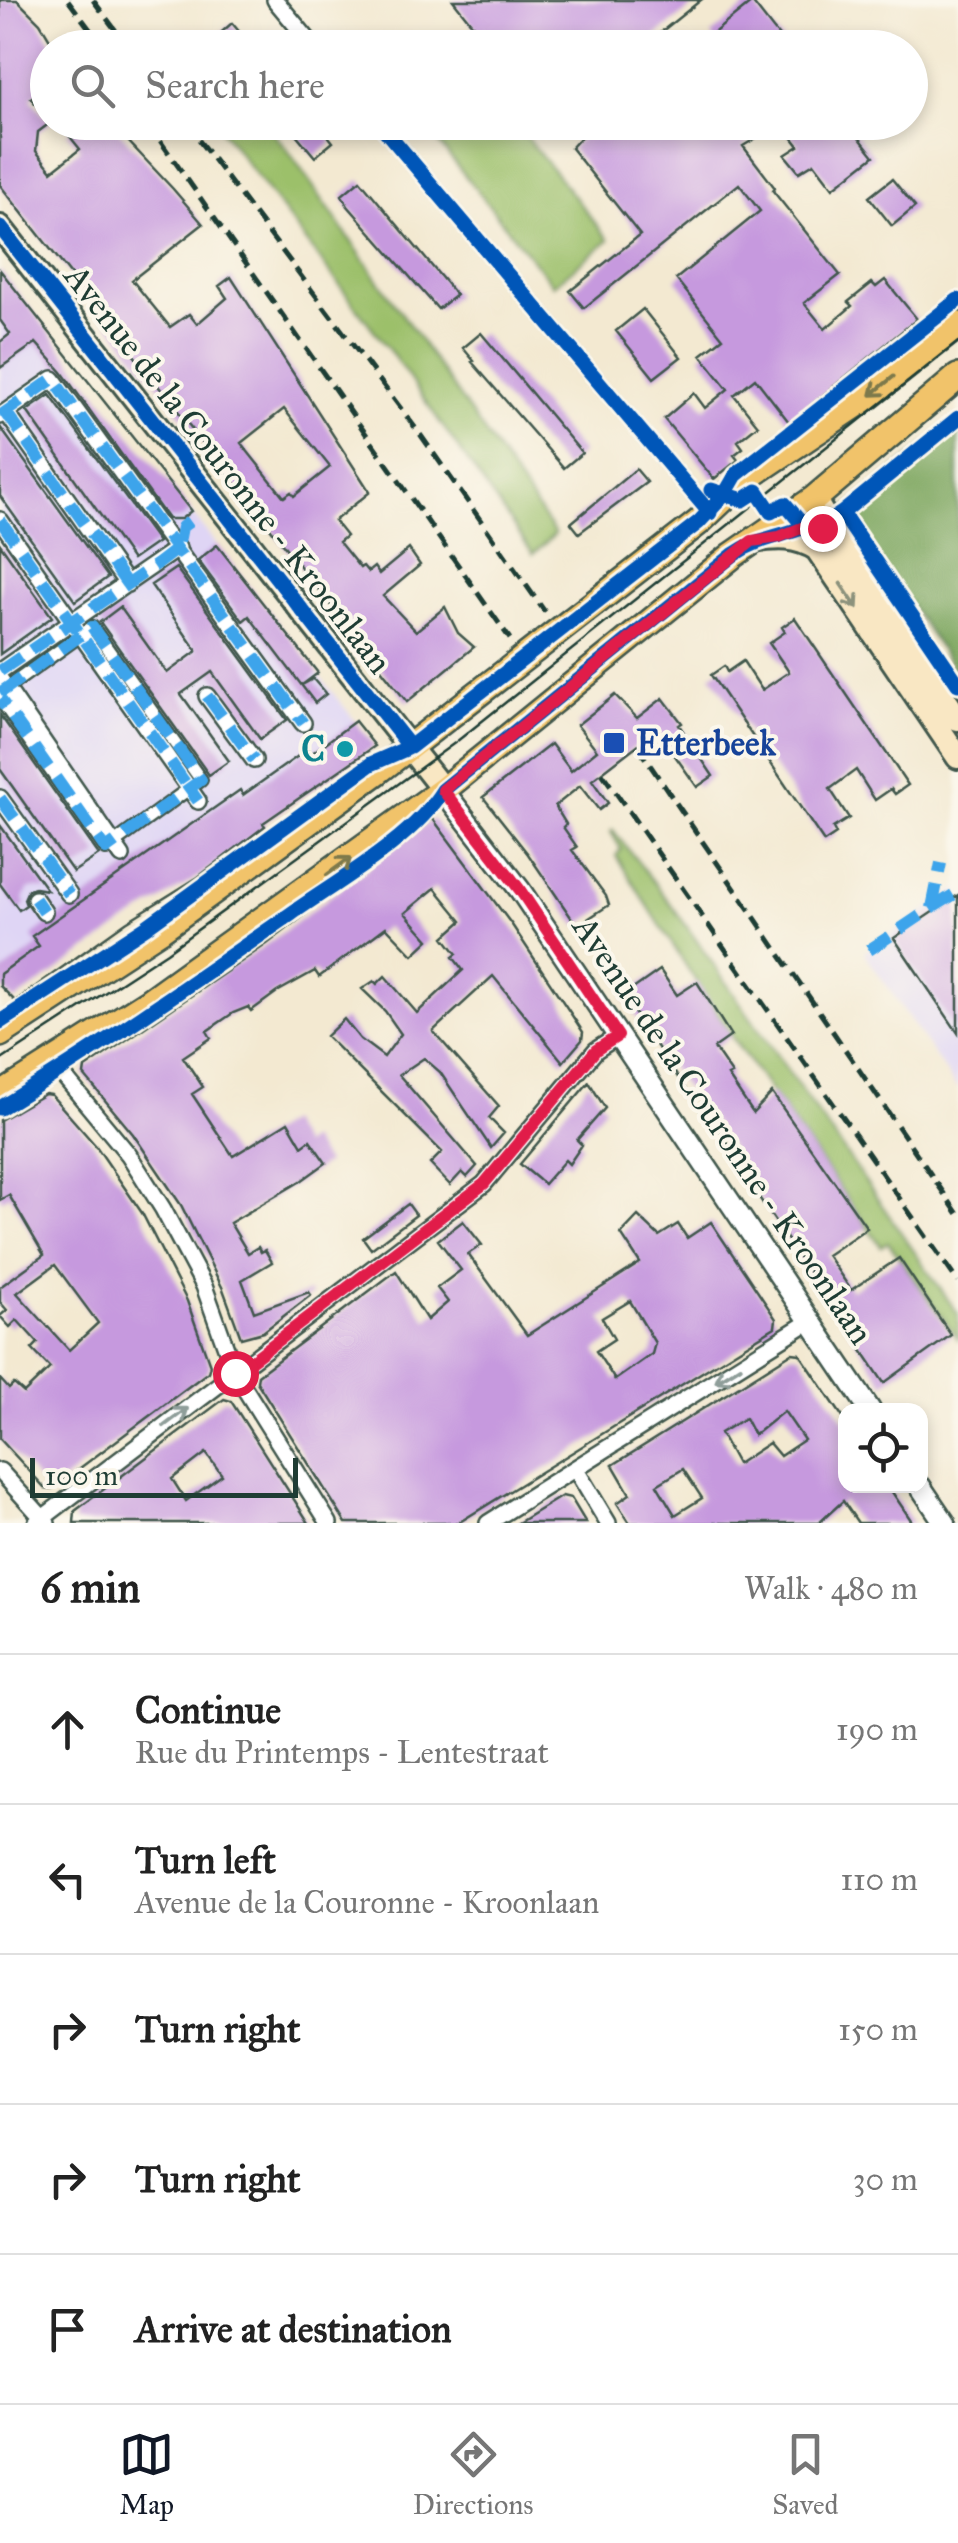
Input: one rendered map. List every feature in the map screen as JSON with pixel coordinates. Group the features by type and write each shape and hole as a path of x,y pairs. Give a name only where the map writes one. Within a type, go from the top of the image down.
{"main road":[{"name":"Avenue de la Couronne - Kroonlaan","path":"0,227 443,790"},
{"path":"3,1026 161,929 410,747 710,513 733,488 870,396 958,325"},
{"path":"0,1096 260,923 443,790 752,541 814,499 958,376"},
{"path":"814,499 834,554 921,685 958,757"},
{"path":"752,541 779,537 834,554"},
{"path":"921,685 958,720"}],"street":[{"path":"276,0 300,30"},
{"path":"393,140 710,513"},
{"path":"128,584 3,414 53,379 303,723"},
{"path":"0,520 76,628 193,795 118,850 2,690 76,628 128,584 178,548"},
{"path":"0,671 76,628"},
{"path":"206,696 254,760"},
{"name":"Avenue de la Couronne - Kroonlaan","path":"443,790 520,890 865,1403"},
{"path":"0,798 57,864 70,894"},
{"path":"0,1471 42,1521 484,1184 596,1050 618,1036"},
{"path":"52,1064 129,1155 162,1209 204,1286 235,1373 329,1523"},
{"path":"488,1523 810,1321"},
{"path":"576,1470 608,1523"},
{"path":"925,1493 945,1523"}],"shaded area":[{"path":"0,270 375,746 264,822 265,826 198,877 15,1001 0,986"},
{"path":"958,888 958,1090 864,952"}],"green space":[{"path":"229,140 279,140 287,149 555,534 533,554 392,354"},
{"path":"436,140 529,140 609,240 553,285"},
{"path":"958,419 958,676 845,509"},
{"path":"613,830 671,904 958,1314 958,1339 888,1242 881,1246 731,1036 616,856 621,849"}],"building":[{"path":"0,0 17,0 44,30 30,30 30,140 37,140 36,151 52,171 80,149 73,140 127,140 173,189 203,224 132,280 170,327 189,314 197,324 227,298 219,286 231,277 370,492 334,521 346,536 339,542 360,568 363,566 368,572 374,567 379,574 409,549 420,565 383,596 416,631 445,607 458,633 474,647 407,702 0,185","holes":["284,409 330,467 294,496 291,492 284,497 241,443"]},
{"path":"453,0 701,0 664,30 477,30"},
{"path":"752,2 775,30 717,30"},
{"path":"301,140 331,140 333,142 315,157"},
{"path":"578,140 753,140 743,146 775,188 773,191 840,275 804,303 825,329 852,306 848,302 872,283 876,287 885,280 917,319 789,422 755,378 734,395 758,425 738,441 743,448 734,455 738,460 714,479 664,419 694,393 705,408 728,389 701,355 723,338 676,279 760,211 739,184 584,308 570,291 640,235 571,148"},
{"path":"794,140 861,140 874,156 833,188 814,163 799,172 785,155 799,146"},
{"path":"892,179 915,207 892,226 869,197"},
{"path":"360,180 456,295 438,309 348,206 342,195"},
{"path":"0,270 191,511 181,519 168,519 62,372 36,343 0,368 0,342 10,334 0,320"},
{"path":"643,309 681,357 654,378 616,331"},
{"path":"481,333 582,453 564,468 463,348"},
{"path":"50,395 158,542 132,560 27,411"},
{"path":"0,427 108,577 75,601 0,496"},
{"path":"636,469 647,482 579,533 571,523"},
{"path":"0,544 52,617 0,654"},
{"path":"217,545 318,673 302,685 313,679 326,694 315,703 249,616 243,621 198,560"},
{"path":"176,568 287,720 260,739 212,672 181,694 229,761 209,775 100,622 120,607 167,673 197,651 151,585"},
{"path":"795,618 908,785 895,794 891,789 875,800 856,770 830,789 849,818 833,828 836,834 824,842 711,675 724,666 727,672 743,661 762,690 789,672 769,643 785,632 782,627"},
{"path":"615,695 637,718 663,698 713,776 697,787 657,730 592,780 608,803 599,810 580,786 555,806 577,847 572,850 609,905 577,926 483,797 551,744 571,771 597,750 577,725"},
{"path":"0,715 99,855 73,872 0,769"},
{"path":"355,721 375,746 263,823 265,826 198,877 126,922 15,1001 0,986 0,974 39,946 32,936 240,790 243,795 308,749 311,754"},
{"path":"433,819 512,925 583,1032 582,1040 563,1062 493,976 433,1031 499,1106 489,1118 504,1133 491,1148 440,1072 424,1058 399,1075 477,1166 467,1177 462,1172 450,1185 430,1164 442,1152 326,1036 344,1019 360,1039 384,1057 401,1034 362,989 374,981 377,984 385,976 417,1013 463,970 444,937 462,921 435,888 405,913 429,940 413,955 386,927 319,977 315,971 251,1011 248,1007 233,1013 207,1031 211,1038 183,1057 203,1087 192,1094 233,1156 288,1122 302,1146 310,1140 326,1163 230,1223 248,1253 258,1247 261,1252 265,1250 272,1262 242,1280 254,1312 309,1292 311,1295 263,1332 241,1338 223,1289 181,1205 133,1134 84,1075 85,1068 267,944"},
{"path":"0,825 47,890 28,890 26,905 19,910 0,884"},
{"path":"958,895 958,1033 894,938"},
{"path":"660,970 677,995 697,982 731,1036 714,1048 753,1113 772,1093 867,1228 827,1255 851,1290 899,1258 951,1335 884,1383 752,1187 755,1184 706,1111 702,1113 623,996"},
{"path":"589,1082 605,1108 577,1140 582,1145 569,1164 565,1160 544,1184 520,1164"},
{"path":"45,1094 51,1095 96,1146 142,1213 187,1301 210,1365 208,1372 52,1489 45,1488 0,1439 0,1379 9,1389 14,1384 24,1393 50,1368 32,1349 38,1343 17,1320 10,1327 0,1316 7,1310 0,1302 0,1287 44,1255 9,1195 0,1200 0,1120","holes":["55,1265 98,1323 69,1350 17,1293"]},
{"path":"408,1204 416,1215 371,1249 363,1238"},
{"path":"638,1216 659,1236 678,1224 687,1238 711,1222 776,1319 775,1327 458,1523 346,1523 257,1382 258,1375 396,1271 427,1320 448,1302 437,1288 461,1270 438,1240 463,1221 482,1245 468,1254 527,1335 640,1263 621,1234","holes":["630,1301 655,1343 652,1354 615,1380 596,1351 614,1339 602,1318"]},
{"path":"792,1353 800,1354 838,1410 838,1493 893,1493 913,1523 858,1523 843,1501 819,1523 630,1523 617,1503 630,1494 613,1465","holes":["784,1411 804,1440 780,1456 769,1443 737,1464 720,1433 745,1418 754,1435","683,1469 702,1498 675,1515 657,1485"]},
{"path":"224,1399 231,1401 309,1523 74,1523 75,1511","holes":["206,1453 222,1475 186,1501 172,1479"]},
{"path":"562,1496 571,1498 586,1523 518,1523"}],"tram line":[{"path":"0,1061 167,952 456,742 958,342"}],"railway":[{"path":"68,0 90,30"},
{"path":"93,0 116,30"},
{"path":"160,140 510,639"},
{"path":"199,140 420,434 545,612"},
{"path":"637,746 958,1214"},
{"path":"602,773 958,1282"}],"marked path":[{"path":"0,416 53,379 303,723"},
{"path":"6,412 127,584"},
{"path":"0,671 178,548 182,527 197,516"},
{"path":"0,520 198,801"},
{"path":"0,693 92,627 201,780 106,849 0,699"},
{"path":"207,696 254,760"},
{"path":"0,798 69,894"},
{"path":"869,950 932,908 941,863"},
{"path":"932,908 958,892"},
{"path":"35,899 44,912"}],"cycle path":[{"path":"393,140 710,513"},
{"path":"0,227 410,747"},
{"path":"0,1022 146,927 371,764 410,747 699,522 725,494 736,475 958,300"},
{"path":"711,490 743,500 757,491 771,512 785,504 808,531 814,532 958,418"},
{"path":"842,513 958,684"},
{"path":"0,1108 147,1013 374,857 414,825 443,790 733,555 805,527"}],"place":[{"name":"Etterbeek","path":"614,743"},
{"name":"C","path":"345,749"}],"route":[{"path":"235,1373 484,1184 596,1050 618,1036 520,890 443,790 752,541 779,537 804,527 814,532 822,528"}]}
